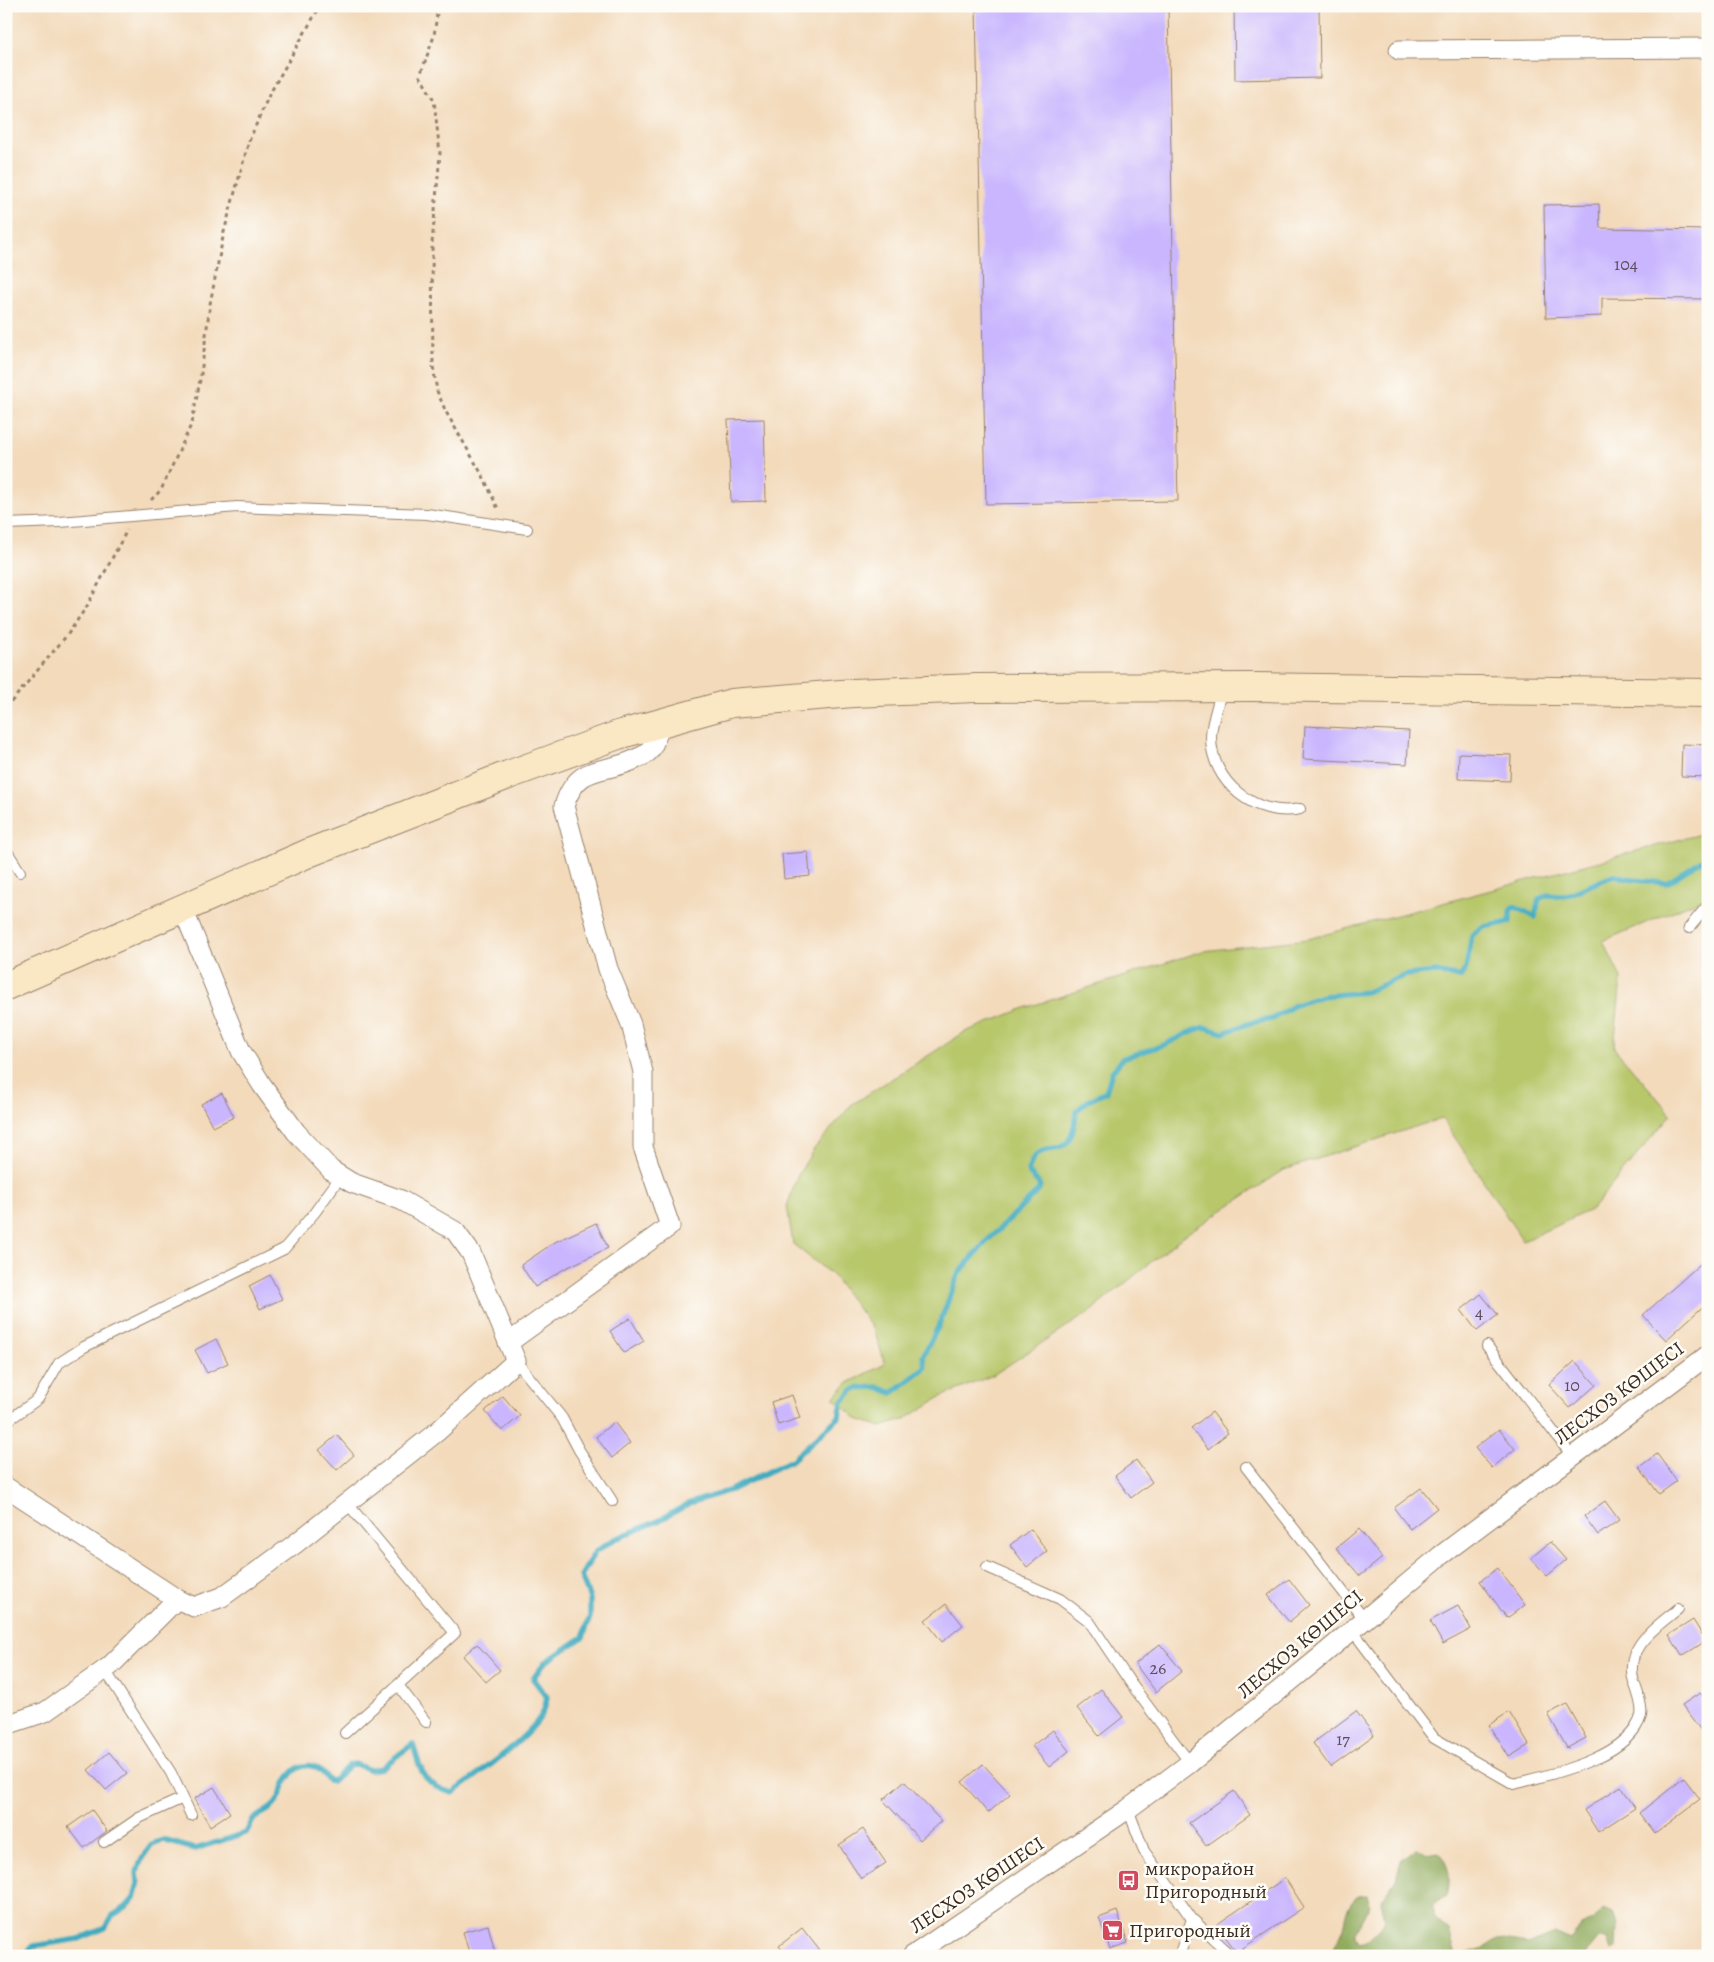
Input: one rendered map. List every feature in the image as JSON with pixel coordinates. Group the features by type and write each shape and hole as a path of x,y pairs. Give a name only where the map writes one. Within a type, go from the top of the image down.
{"street":[{"path":"1399,50 1708,48"},
{"path":"6,986 311,852 508,775 618,735 732,703 853,693 976,688 1223,687 1708,694"},
{"path":"508,1343 670,1226 643,1147 643,1072 632,1024 608,969 564,806 569,791 581,776 596,768 626,764 647,753 662,722"},
{"path":"6,1487 178,1599 194,1607 222,1597 348,1504 438,1431 516,1361 471,1253 455,1231 401,1200 352,1183 331,1170 296,1132 262,1085 241,1051 183,909"},
{"name":"ЛЕСХОЗ КӨШЕСІ","path":"912,1956 1128,1809 1190,1763 1440,1556 1707,1358"},
{"path":"6,1725 45,1712 105,1670 178,1599"}],"lane":[{"path":"6,524 237,507 427,514 528,529"},
{"path":"1223,687 1211,735 1214,759 1224,778 1241,797 1265,808 1300,810"},
{"path":"6,850 20,872"},
{"path":"1689,928 1708,905"},
{"path":"6,1422 38,1399 59,1363 84,1347 284,1249 315,1212 341,1176"},
{"path":"1486,1346 1573,1456"},
{"path":"516,1361 562,1418 579,1450 612,1501"},
{"path":"1246,1467 1359,1625 1434,1738 1514,1784 1570,1768 1626,1741 1641,1715 1631,1671 1633,1657 1644,1637 1678,1609"},
{"path":"345,1733 455,1633 348,1504"},
{"path":"987,1567 1060,1599 1090,1621 1132,1685 1190,1763"},
{"path":"105,1670 171,1773 191,1815"},
{"path":"398,1685 426,1722"},
{"path":"104,1842 139,1818 183,1798"},
{"path":"1128,1809 1144,1851 1192,1919 1232,1956"},
{"path":"1179,1956 1192,1919"}],"path":[{"path":"6,708 68,634 87,606 137,514 161,490 192,423 210,304 224,232 248,141 269,95 320,6"},
{"path":"438,6 434,36 420,76 434,100 440,154 432,244 433,366 437,391 446,412 484,478 505,526"}],"green space":[{"path":"1708,832 1708,895 1603,941 1621,978 1614,1048 1671,1114 1592,1209 1523,1241 1442,1118 1284,1170 1183,1236 1091,1311 993,1375 939,1398 904,1420 881,1427 857,1419 833,1398 848,1383 885,1364 874,1330 832,1275 793,1244 787,1206 798,1175 814,1149 851,1105 965,1032 1025,1008 1203,951 1308,939"},
{"path":"1416,1849 1426,1854 1438,1852 1447,1867 1449,1884 1447,1896 1433,1905 1433,1916 1449,1930 1456,1956 1331,1956 1341,1934 1348,1909 1354,1899 1367,1895 1368,1900 1366,1915 1355,1932 1359,1943 1368,1940 1378,1931 1385,1919 1381,1900 1396,1879 1401,1860"},
{"path":"1604,1909 1613,1913 1617,1924 1616,1949 1611,1951 1607,1938 1599,1938 1584,1956 1457,1956 1484,1948 1498,1939 1528,1944 1555,1933 1570,1940 1581,1926 1592,1921"}],"building":[{"path":"976,6 1168,6 1178,501 986,504"},
{"path":"1234,6 1319,6 1320,78 1235,80"},
{"path":"1599,204 1600,228 1708,230 1708,299 1602,298 1602,316 1546,318 1544,205"},
{"path":"764,419 766,501 731,502 728,420"},
{"path":"1305,726 1409,731 1407,764 1303,759"},
{"path":"1682,744 1708,745 1708,777 1681,776"},
{"path":"1459,753 1511,755 1510,781 1458,779"},
{"path":"808,852 810,876 784,879 782,854"},
{"path":"222,1093 234,1117 213,1127 201,1104"},
{"path":"596,1223 608,1248 564,1269 535,1287 521,1265 555,1242"},
{"path":"1708,1257 1708,1302 1666,1340 1643,1315"},
{"path":"270,1275 282,1299 260,1309 249,1286"},
{"path":"1481,1294 1498,1315 1477,1331 1461,1310"},
{"path":"630,1318 644,1341 624,1353 610,1331"},
{"path":"216,1339 228,1363 207,1373 195,1350"},
{"path":"1575,1361 1596,1385 1570,1408 1549,1385"},
{"path":"792,1395 800,1418 778,1425 771,1402"},
{"path":"503,1396 520,1416 502,1431 485,1411"},
{"path":"1212,1412 1228,1433 1208,1449 1191,1428"},
{"path":"614,1422 630,1443 612,1458 596,1437"},
{"path":"1499,1429 1515,1449 1492,1468 1475,1448"},
{"path":"337,1435 354,1455 337,1470 319,1450"},
{"path":"1657,1454 1677,1481 1659,1494 1639,1467"},
{"path":"1136,1460 1152,1482 1131,1498 1115,1476"},
{"path":"1421,1488 1437,1508 1410,1529 1394,1508"},
{"path":"1605,1501 1619,1520 1598,1535 1584,1516"},
{"path":"1031,1529 1047,1551 1027,1567 1010,1545"},
{"path":"1359,1529 1382,1558 1360,1576 1336,1548"},
{"path":"1550,1542 1566,1560 1547,1576 1531,1558"},
{"path":"1498,1568 1525,1605 1507,1618 1480,1581"},
{"path":"1289,1579 1309,1605 1289,1622 1268,1595"},
{"path":"946,1604 963,1625 942,1642 925,1620"},
{"path":"1458,1606 1471,1629 1443,1644 1430,1621"},
{"path":"1693,1620 1706,1641 1682,1656 1669,1635"},
{"path":"477,1644 500,1670 486,1682 463,1656"},
{"path":"1160,1644 1182,1671 1156,1692 1135,1664"},
{"path":"1101,1689 1123,1717 1099,1736 1077,1708"},
{"path":"1700,1693 1708,1703 1708,1740 1682,1705"},
{"path":"1567,1704 1586,1738 1567,1748 1548,1714"},
{"path":"1356,1711 1374,1735 1330,1767 1313,1743"},
{"path":"1509,1712 1529,1745 1509,1757 1489,1725"},
{"path":"1053,1730 1069,1751 1049,1767 1032,1746"},
{"path":"109,1752 127,1773 106,1790 88,1770"},
{"path":"983,1764 1010,1794 988,1813 962,1782"},
{"path":"1684,1778 1700,1799 1655,1834 1639,1813"},
{"path":"904,1781 941,1821 920,1840 883,1800"},
{"path":"1621,1786 1635,1808 1598,1832 1584,1810"},
{"path":"214,1787 230,1813 210,1826 194,1799"},
{"path":"1234,1791 1250,1815 1206,1846 1189,1823"},
{"path":"92,1810 107,1831 84,1848 68,1827"},
{"path":"863,1829 886,1863 861,1879 839,1845"},
{"path":"1285,1878 1304,1907 1237,1952 1216,1925"},
{"name":"Пригородный","path":"1117,1911 1128,1943 1110,1949 1099,1918"},
{"path":"488,1925 496,1956 470,1956 463,1932"},
{"path":"802,1928 824,1956 787,1956 779,1946"}],"waterway":[{"path":"24,1956 33,1946 79,1939 105,1928 112,1916 126,1907 134,1898 138,1882 137,1872 142,1858 152,1844 163,1840 195,1849 246,1833 254,1819 276,1803 288,1778 298,1768 309,1765 319,1770 328,1780 333,1781 349,1765 355,1764 370,1770 381,1768 413,1744 421,1770 429,1781 435,1786 453,1793 502,1755 527,1733 537,1722 544,1710 547,1697 533,1679 544,1663 583,1637 590,1617 590,1599 581,1576 595,1552 613,1540 658,1521 690,1503 731,1490 792,1460 839,1417 842,1402 853,1390 878,1387 892,1393 925,1368 923,1356 938,1327 959,1273 986,1242 1038,1191 1040,1186 1028,1171 1033,1159 1040,1152 1062,1147 1068,1141 1073,1130 1076,1111 1088,1101 1106,1092 1112,1072 1123,1058 1164,1045 1204,1027 1223,1033 1250,1023 1272,1019 1295,1005 1322,996 1366,992 1406,975 1436,972 1460,977 1466,968 1472,935 1483,927 1510,922 1510,911 1514,906 1535,917 1539,899 1547,895 1565,896 1615,875 1634,880 1667,883 1708,856"}],"place":[{"name":"микрорайон Пригородный","path":"1129,1880"},
{"name":"Пригородный","path":"1113,1930"}]}
